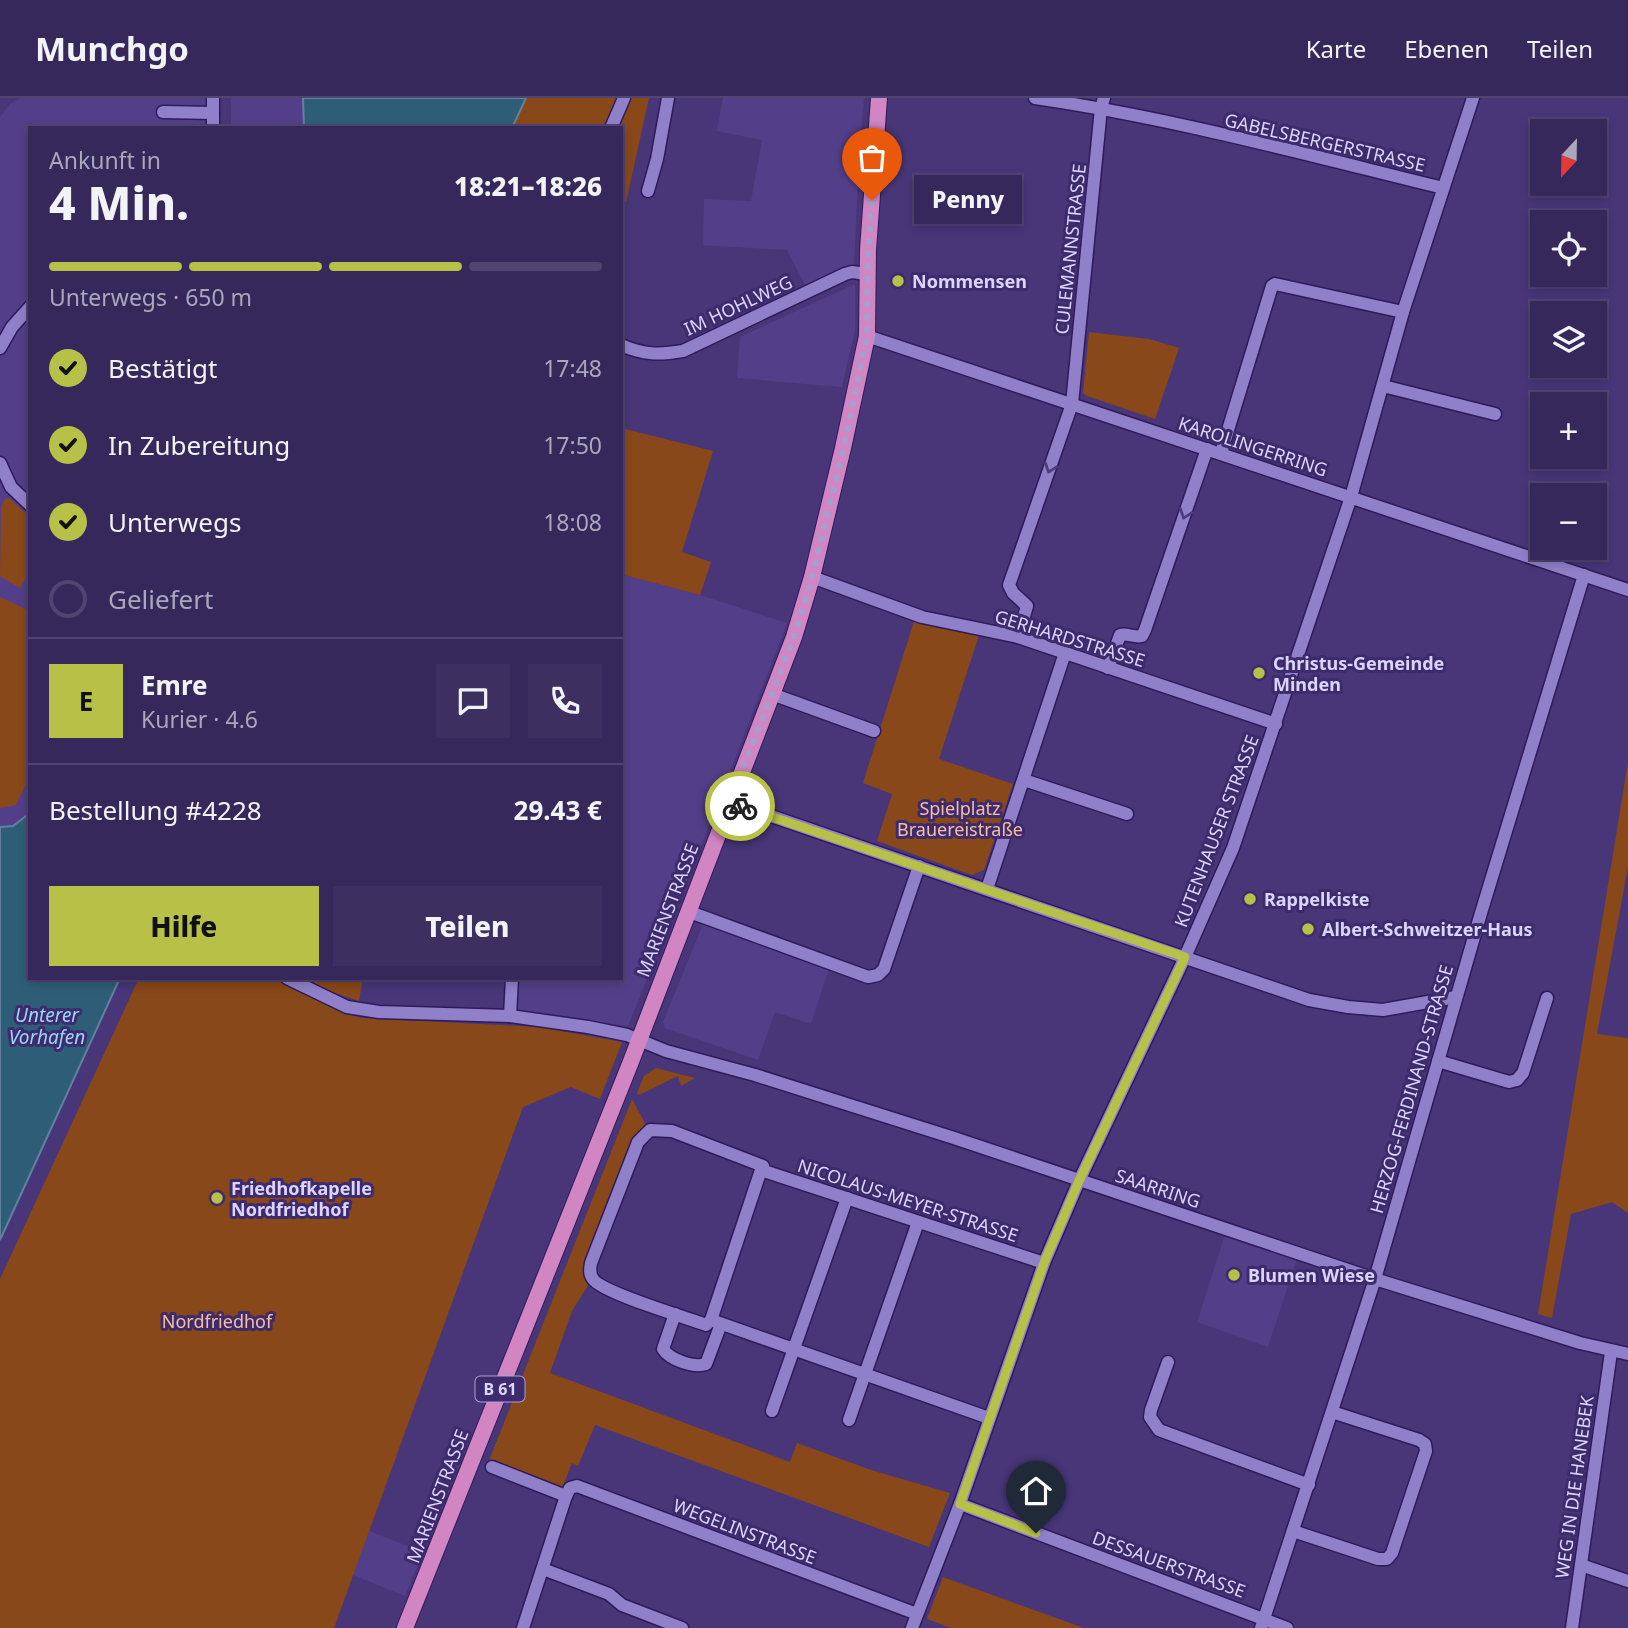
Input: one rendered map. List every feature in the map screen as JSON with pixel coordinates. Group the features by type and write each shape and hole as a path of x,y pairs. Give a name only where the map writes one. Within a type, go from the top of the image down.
{"main road":[{"name":"MARIENSTRASSE","path":"405,1628 639,1040 794,637 812,577 858,385 867,336 867,274 879,98"}],"street":[{"path":"213,98 213,126"},
{"path":"612,126 624,98"},
{"path":"648,191 668,98"},
{"name":"GABELSBERGERSTRASSE","path":"1035,98 1102,103 1443,188"},
{"name":"KUTENHAUSER STRASSE","path":"912,1628 960,1504 1044,1263 1079,1181 1185,957 1233,848 1351,497 1403,312 1473,98"},
{"name":"CULEMANNSTRASSE","path":"1018,637 1027,606 1013,593 1009,585 1072,404 1102,103"},
{"path":"163,112 213,113"},
{"name":"IM HOHLWEG","path":"623,346 643,354 659,355 683,351 845,274 867,274"},
{"path":"1221,453 1272,286 1275,284 1403,312"},
{"path":"0,348 12,327 28,309"},
{"name":"KAROLINGERRING","path":"867,336 1628,590"},
{"path":"1383,386 1495,414"},
{"path":"1108,668 1120,635 1142,636 1145,630 1207,449"},
{"path":"0,464 12,487 28,503"},
{"name":"HERZOG-FERDINAND-STRASSE","path":"1263,1623 1375,1279 1456,997 1584,575"},
{"name":"GERHARDSTRASSE","path":"812,577 922,617 1018,637 1276,724"},
{"path":"987,889 1065,653"},
{"path":"772,694 874,731"},
{"path":"1024,780 1127,814"},
{"path":"730,802 1309,1000 1383,1010 1456,997"},
{"path":"687,911 869,976 878,975 884,969 919,866"},
{"name":"SAARRING","path":"292,980 347,1007 379,1012 510,1016 627,1035 666,1051 755,1075 954,1138 1375,1279 1611,1352 1628,1354"},
{"path":"510,1016 512,980"},
{"path":"1438,1061 1509,1082 1517,1080 1523,1073 1547,998"},
{"name":"NICOLAUS-MEYER-STRASSE","path":"675,1314 607,1290 594,1281 590,1271 638,1142 650,1130 665,1130 763,1166 761,1170 1044,1263"},
{"path":"761,1170 716,1322 710,1358 706,1364 695,1366 670,1357 663,1349 675,1314 706,1325 716,1322 989,1418"},
{"path":"772,1411 847,1198"},
{"path":"849,1420 918,1222"},
{"name":"WEG IN DIE HANEBEK","path":"1572,1628 1611,1352"},
{"path":"1168,1362 1150,1417 1159,1430 1308,1485"},
{"path":"1293,1531 1378,1559 1387,1559 1401,1528 1426,1451 1424,1444 1419,1440 1332,1412"},
{"path":"492,1467 566,1496 523,1628"},
{"name":"WEGELINSTRASSE","path":"566,1496 570,1488 577,1486 918,1615"},
{"name":"DESSAUERSTRASSE","path":"960,1504 1263,1623 1287,1628"},
{"path":"1581,1565 1628,1581"},
{"path":"543,1569 609,1594 622,1605 682,1628"}],"shaded area":[{"path":"20,98 209,98 209,126 28,126 28,815 20,823 0,827 0,117 10,104"},
{"path":"231,98 303,98 304,126 231,126"},
{"path":"723,98 864,98 854,267 806,287 787,250 703,245 704,199 751,201 762,140 717,131"},
{"path":"855,284 855,330 842,387 737,378 740,337"},
{"path":"623,575 700,595 787,623 628,1026 505,1009 506,980 623,980"},
{"path":"703,924 829,968 811,1024 775,1012 758,1060 665,1028 663,1022"},
{"path":"1225,1235 1297,1259 1268,1347 1197,1322"},
{"path":"369,1531 423,1552 405,1596 353,1575"}],"green space":[{"path":"526,98 649,98 626,202 623,201 623,126 513,126"},
{"path":"1089,332 1149,339 1179,348 1155,419 1083,393"},
{"path":"623,428 713,451 682,552 711,562 700,595 623,575"},
{"path":"9,498 28,515 28,574 20,588 0,576 1,507 5,499"},
{"path":"0,597 28,610 28,780 16,805 0,808"},
{"name":"Spielplatz Brauereistraße","path":"915,618 980,632 939,759 1013,784 984,870 972,875 877,841 892,794 863,783"},
{"path":"1628,762 1628,867 1597,1034 1628,1038 1628,1213 1612,1202 1571,1214 1552,1318 1538,1314"},
{"name":"Nordfriedhof","path":"138,980 279,980 342,1012 361,1018 539,1027 622,1042 600,1099 571,1087 523,1107 334,1628 0,1628 0,1279"},
{"path":"308,980 363,980 359,1001 325,990"},
{"path":"656,1068 695,1078 681,1086 678,1076 639,1095 637,1093 644,1076"},
{"path":"632,1099 648,1129 590,1282 572,1311 550,1373 790,1462 797,1443 871,1470 950,1493 929,1547 595,1425 578,1466 572,1463 561,1491 488,1463"},
{"path":"943,1577 1084,1628 951,1628 927,1619"}],"water":[{"path":"303,98 526,98 513,126 304,126"},
{"name":"Unterer Vorhafen","path":"28,815 28,980 119,980 0,1240 0,827 13,826"}],"way so far":[{"path":"740,806 730,802 794,637 812,577 858,385 867,336 868,250 872,200"}],"place":[{"name":"Penny","path":"872,200"},
{"name":"Nommensen","path":"898,281"},
{"name":"Christus-Gemeinde Minden","path":"1259,673"},
{"name":"Rappelkiste","path":"1250,899"},
{"name":"Albert-Schweitzer-Haus","path":"1308,929"},
{"name":"Friedhofkapelle Nordfriedhof","path":"217,1198"},
{"name":"Blumen Wiese","path":"1234,1275"}],"route":[{"path":"740,806 1185,957 1079,1181 1044,1263 960,1504 1036,1533"}]}
